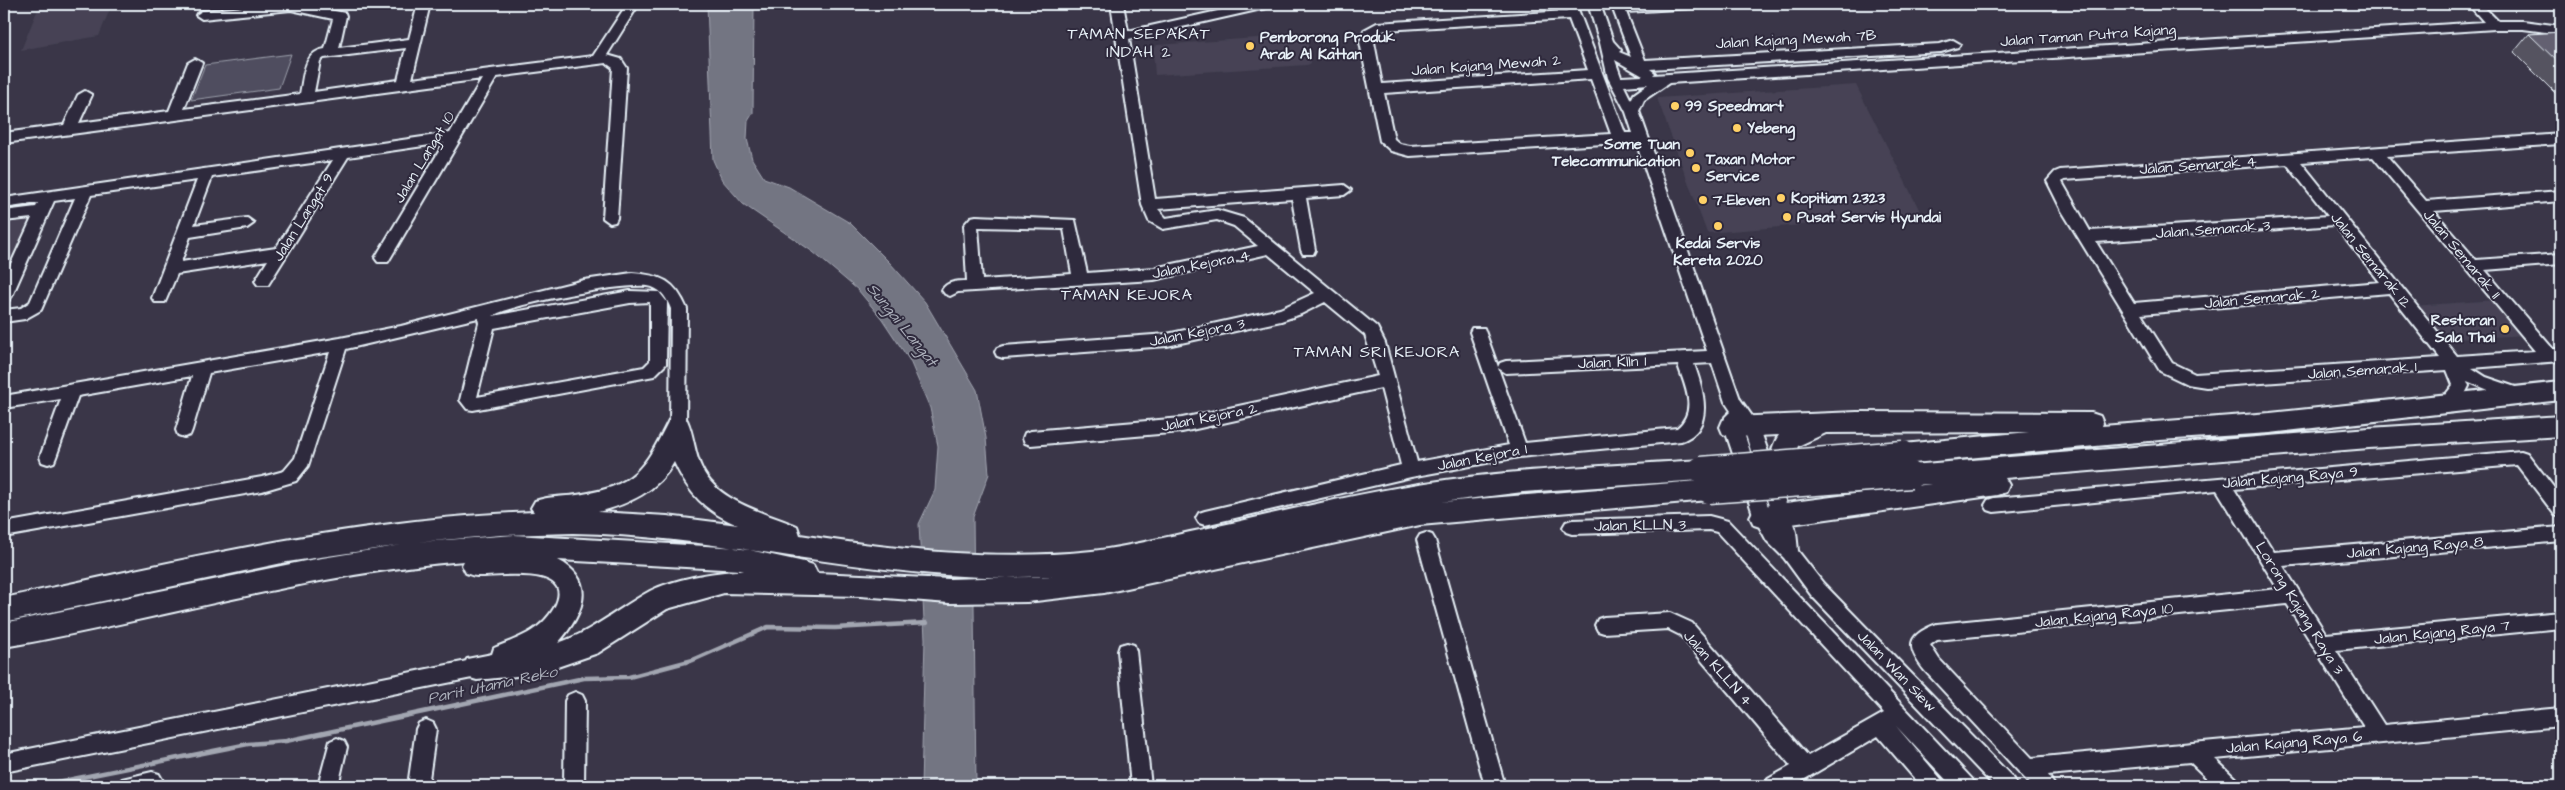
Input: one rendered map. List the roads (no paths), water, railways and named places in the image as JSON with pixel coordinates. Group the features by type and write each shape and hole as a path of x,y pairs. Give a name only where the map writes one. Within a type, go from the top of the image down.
{"highway":[{"path":"477,668 536,662 565,654 588,644 660,599 724,582 860,585 949,592 1036,589 1104,582 1420,514 1907,464 2202,427 2279,422 2561,390"},
{"path":"1742,426 1857,422 2050,422 2202,427"},
{"path":"1819,511 1796,498 1786,482 1782,459 1783,450 1786,444 1799,432 1857,422"},
{"path":"4,610 314,547 442,528 576,522 651,526 739,535 864,554 953,562 1033,565 1083,563 1132,555 1415,495 1472,487 1907,464 2241,449 2369,438 2561,426"},
{"path":"442,528 500,513 589,504 615,497 650,475 661,462 678,427"},
{"path":"678,427 686,463 704,492 715,503 824,549"},
{"path":"1772,516 1819,511 1955,489 2182,466 2241,449"},
{"path":"4,635 310,571 413,554 514,546 740,559 860,585"},
{"path":"310,571 525,563 548,567 565,578 571,594 566,614 556,628 538,644 477,668"}],"street":[{"path":"404,84 424,4"},
{"path":"598,60 633,4"},
{"path":"1117,4 1149,205 1154,217 1163,224 1222,216 1239,222 1273,248 1325,295 1371,331 1377,343 1385,380 1412,470"},
{"path":"1122,36 1266,4"},
{"name":"Jalan Wan Siew","path":"1594,4 1607,43 1618,56 1625,103 1633,107 1640,137 1718,356 1772,516 1773,536 1790,553 1817,589 2007,786"},
{"path":"1618,6 1693,4"},
{"path":"2474,4 2495,25"},
{"path":"202,14 291,6 340,16 331,52"},
{"name":"Jalan Kajang Mewah 7B","path":"1618,6 1640,65 1940,48 1953,44"},
{"path":"1620,139 1572,9 1382,26 1369,34 1367,42 1387,141 1396,148 1410,151 1620,139 1640,137"},
{"name":"Jalan Taman Putra Kajang","path":"1622,82 2495,25 2523,25 2561,30"},
{"path":"306,97 314,60 320,54 414,43"},
{"name":"Jalan Wan Siew","path":"1607,43 1606,52 1622,82"},
{"path":"1618,56 1634,67 1666,79"},
{"path":"4,138 493,72 598,60 616,62 620,68 610,218"},
{"path":"175,114 195,63"},
{"name":"Jalan Langat 10","path":"383,258 493,72"},
{"name":"Jalan Kajang Mewah 2","path":"1378,89 1596,74"},
{"path":"1633,107 1650,88 1666,79"},
{"path":"69,129 85,95"},
{"path":"4,203 455,137"},
{"name":"Jalan Semarak 4","path":"2166,367 2054,182 2060,175 2561,139"},
{"name":"Jalan Semarak 11","path":"2376,152 2472,266 2555,355"},
{"name":"Jalan Langat 9","path":"263,281 344,153"},
{"name":"Jalan Semarak 12","path":"2290,158 2453,363 2475,379 2518,395"},
{"path":"160,298 206,174"},
{"path":"1149,205 1344,190"},
{"path":"4,316 25,313 36,306 85,192"},
{"path":"1298,193 1308,250"},
{"path":"2421,207 2561,196"},
{"path":"4,296 48,197"},
{"path":"4,216 42,211"},
{"name":"Jalan Semarak 3","path":"2086,237 2339,220"},
{"path":"975,286 972,223 976,221 1070,224 1081,280"},
{"path":"185,232 247,223"},
{"name":"Jalan Kejora 4","path":"950,290 956,287 1154,274 1273,248"},
{"path":"171,269 281,253"},
{"path":"2472,266 2561,259"},
{"path":"486,318 615,280 639,278 666,287 673,295 679,309 678,427"},
{"name":"Jalan Semarak 2","path":"2131,309 2393,287"},
{"name":"Jalan Kejora 3","path":"1003,352 1167,340 1280,315 1296,310 1325,295"},
{"path":"4,402 486,318 630,297 654,296 659,302 658,364 648,372 473,404 468,400 486,318"},
{"path":"1478,332 1519,450"},
{"path":"4,530 262,484 290,476 302,461 340,344"},
{"name":"Jalan Semarak 1","path":"2166,367 2192,380 2206,381 2555,355"},
{"name":"Jalan Klln 1","path":"1506,367 1684,360 1718,356"},
{"name":"Jalan Kejora 1","path":"1205,518 1412,470 1519,450 1681,434 1692,425 1697,417 1698,408 1684,360"},
{"name":"Jalan Semarak 12","path":"2447,403 2461,386 2453,363"},
{"path":"184,430 202,369"},
{"name":"Jalan Kejora 2","path":"1031,438 1182,425 1385,380"},
{"path":"48,457 72,391"},
{"name":"Jalan Kajang Raya 9","path":"1994,505 2221,483 2521,458 2561,510"},
{"name":"Lorong Kajang Raya 3","path":"2221,483 2380,734"},
{"name":"Jalan KLLN 3","path":"1572,526 1708,523 1722,526 1899,714"},
{"name":"Jalan Kajang Raya 8","path":"2269,560 2561,534"},
{"path":"1426,540 1495,786"},
{"name":"Jalan Kajang Raya 10","path":"2028,768 1923,654 1920,643 1926,636 1937,632 2292,596"},
{"name":"Jalan Kajang Raya 7","path":"2322,644 2561,620"},
{"name":"Jalan KLLN 4","path":"1604,625 1670,621 1686,629 1806,769"},
{"path":"1126,651 1141,786"},
{"path":"4,763 477,668"},
{"path":"574,786 575,701"},
{"path":"1775,786 1899,714 1965,786"},
{"name":"Jalan Kajang Raya 6","path":"2028,768 2561,717"},
{"path":"1881,725 1934,786"},
{"path":"418,786 426,729"},
{"path":"328,786 337,747"},
{"path":"2193,751 2229,786"},
{"path":"2028,768 2045,786"},
{"path":"129,786 154,784"}],"water":[{"name":"Sungai Langat","path":"707,4 754,4 753,113 748,121 747,139 752,159 764,178 789,187 850,223 925,302 977,390 986,438 989,474 973,517 976,786 921,786 925,639 919,524 935,490 938,446 930,408 910,361 882,319 858,290 813,252 743,204 722,180 713,160"}],"waterway":[{"name":"Parit Utama Reko","path":"38,786 248,744 286,741 584,678 629,677 693,660 768,627 835,628 927,623"}],"place":[{"name":"Pemborong Produk Arab Al Kattan","path":"1250,46"},
{"name":"99 Speedmart","path":"1675,106"},
{"name":"Yebeng","path":"1737,128"},
{"name":"Some Tuan Telecommunication","path":"1690,153"},
{"name":"Taxan Motor Service","path":"1696,168"},
{"name":"Kopitiam 2323","path":"1781,198"},
{"name":"7-Eleven","path":"1703,200"},
{"name":"Pusat Servis Hyundai","path":"1787,217"},
{"name":"Kedai Servis Kereta 2020","path":"1718,226"},
{"name":"Restoran Sala Thai","path":"2505,329"}],"district":[{"name":"TAMAN SEPAKAT INDAH 2","path":"1139,42"},
{"name":"TAMAN KEJORA","path":"1127,294"},
{"name":"TAMAN SRI KEJORA","path":"1377,351"}]}
